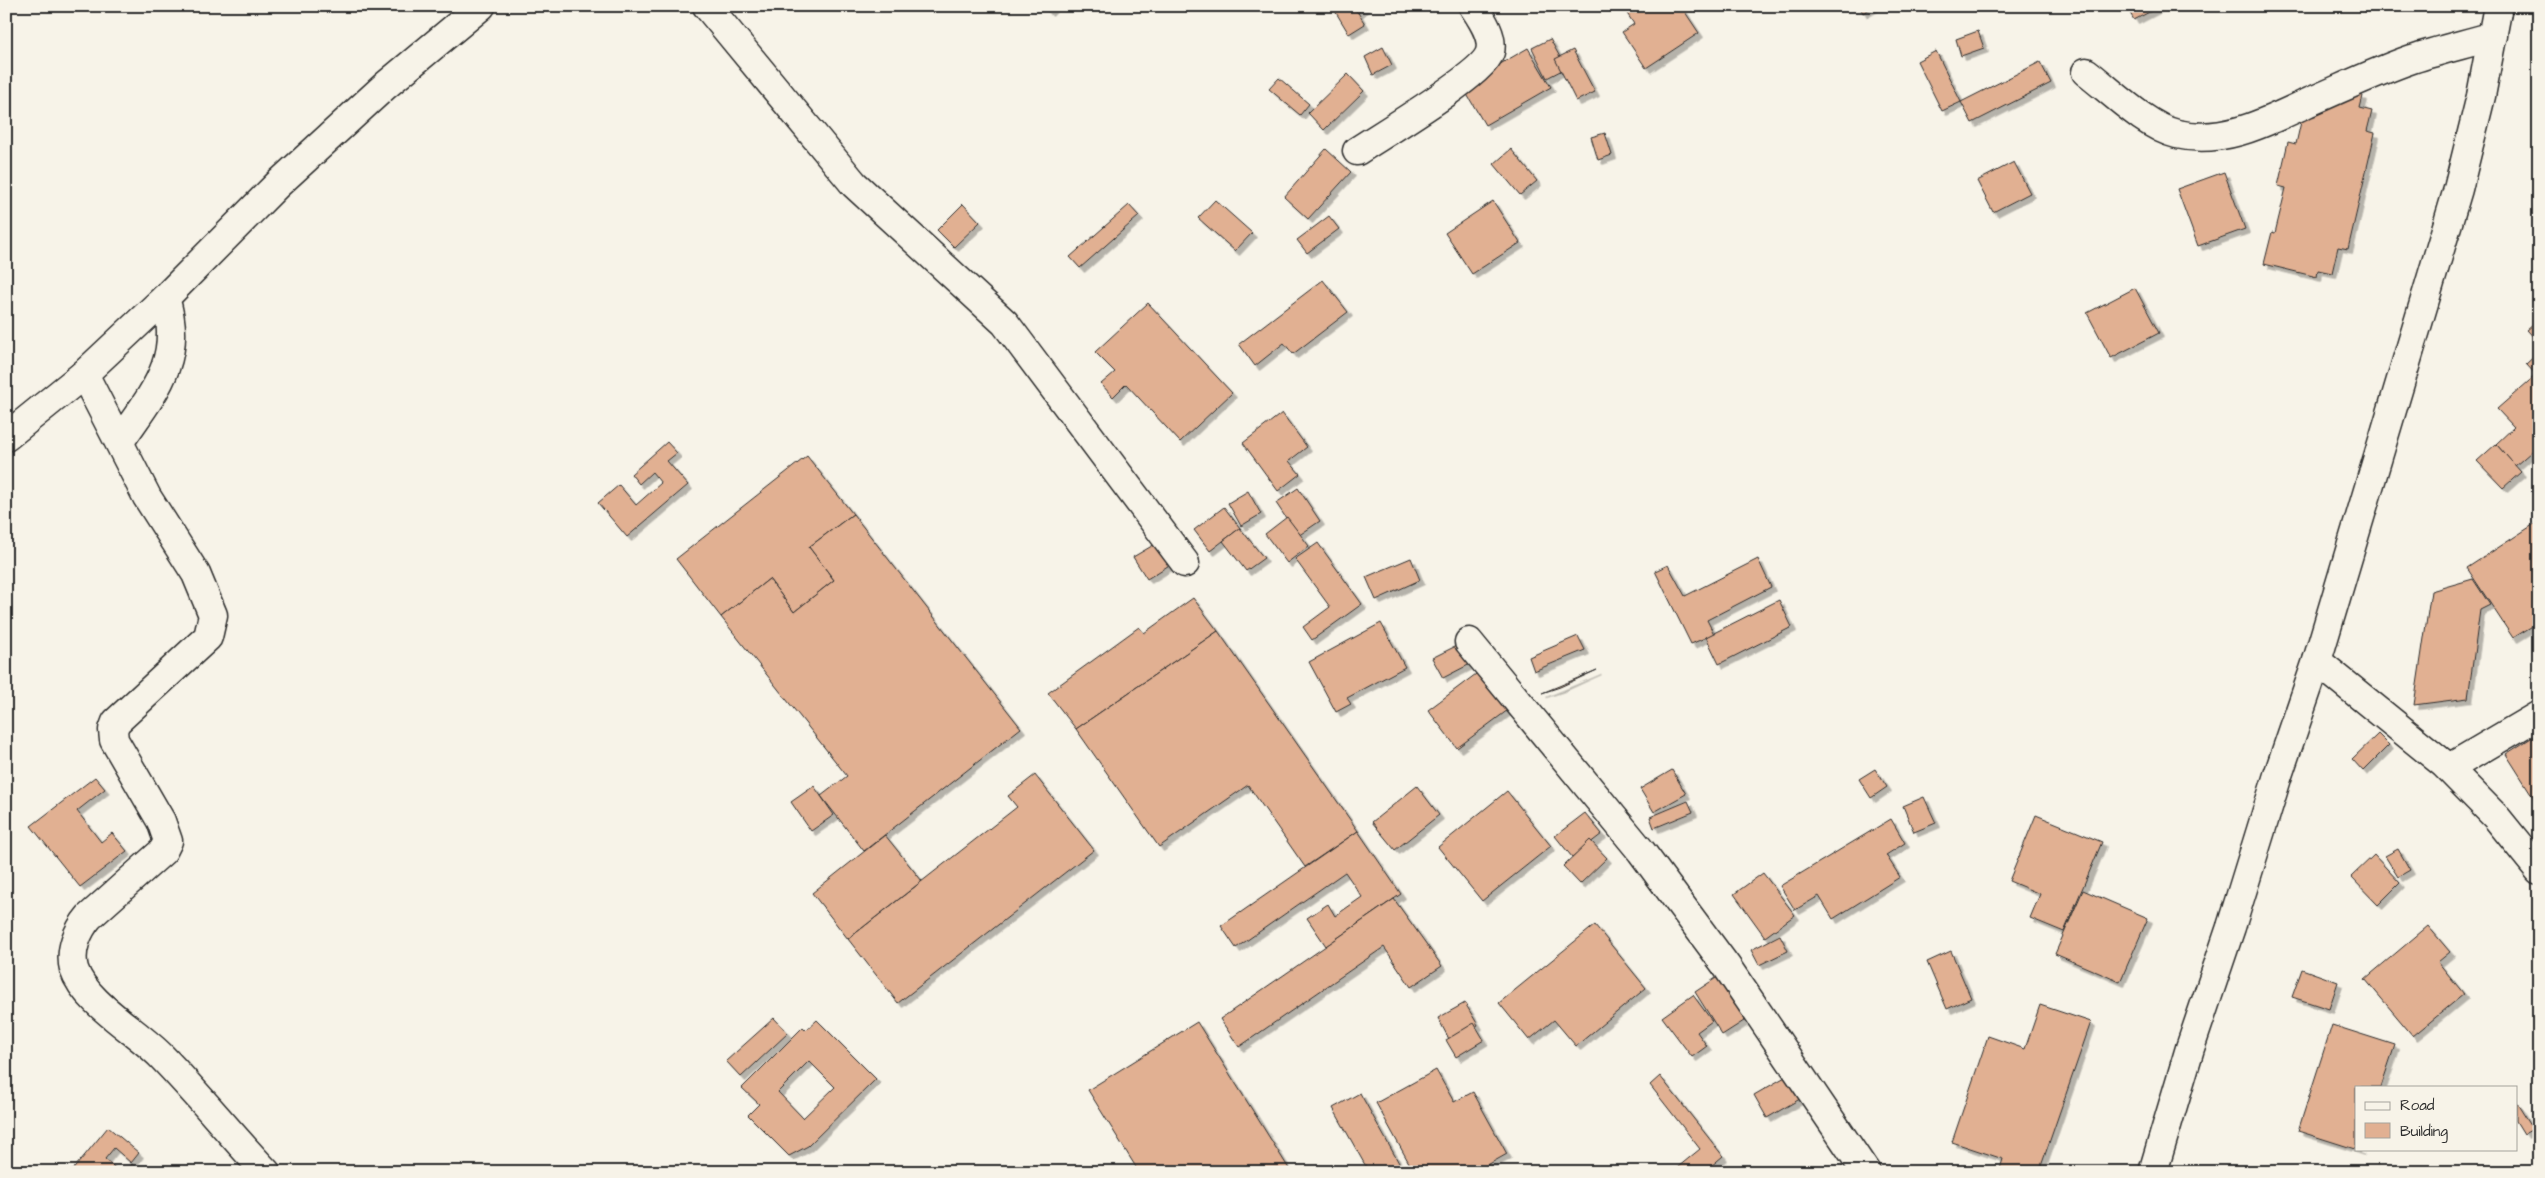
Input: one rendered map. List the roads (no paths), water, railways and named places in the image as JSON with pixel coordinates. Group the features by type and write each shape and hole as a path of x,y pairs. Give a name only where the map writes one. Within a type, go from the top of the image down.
{"street":[{"path":"6,437 84,374 165,298 277,185 385,86 481,6"},
{"path":"707,6 854,184 1005,323 1184,563"},
{"path":"1357,151 1460,82 1488,57 1491,50 1489,36 1473,6"},
{"path":"2153,1172 2190,1048 2232,927 2278,776 2317,661 2458,189 2493,36 2498,6"},
{"path":"2086,72 2145,117 2163,128 2175,134 2210,137 2228,135 2257,126 2412,59 2493,36"},
{"path":"120,441 160,379 171,354 173,333 165,298"},
{"path":"84,374 147,497 196,574 213,615 208,637 116,722 113,735 118,748 162,821 168,841 163,851 89,916 79,928 74,942 74,968 86,990 160,1055 266,1172"},
{"path":"1469,642 1641,851 1727,967 1866,1172"},
{"path":"2317,661 2449,768 2497,818 2539,870"},
{"path":"2449,768 2539,715"}]}
